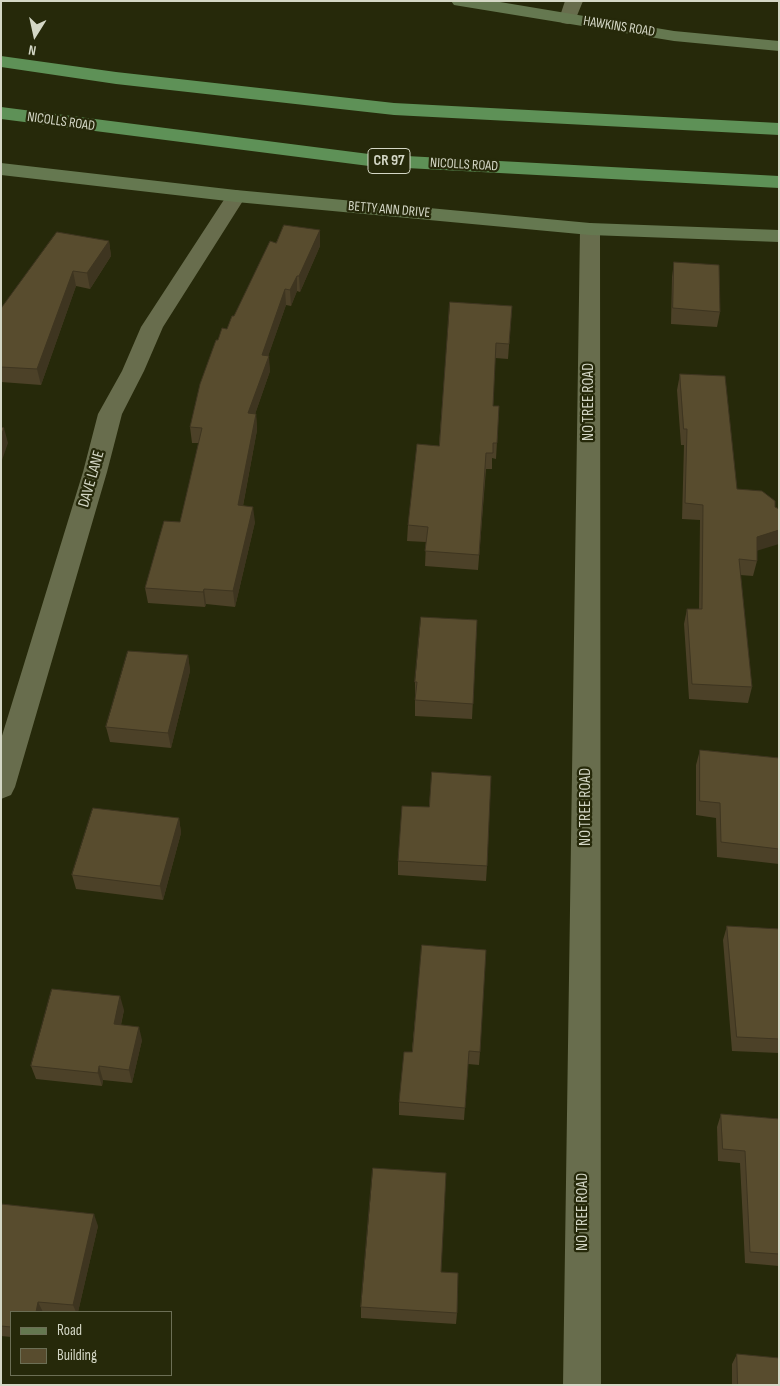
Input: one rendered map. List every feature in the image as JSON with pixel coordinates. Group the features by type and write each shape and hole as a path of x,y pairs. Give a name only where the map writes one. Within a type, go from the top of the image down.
{"highway":[{"path":"1,61 116,78 394,109 779,130"},
{"name":"NICOLLS ROAD","path":"1,113 369,160 779,182"}],"street":[{"name":"HAWKINS ROAD","path":"460,1 674,36 779,46"},
{"path":"568,19 574,1"},
{"name":"BETTY ANN DRIVE","path":"1,169 236,196 590,229 779,236"},
{"name":"DAVE LANE","path":"1,786 95,472 110,414 133,371 152,327 236,196"},
{"name":"NO TREE ROAD","path":"582,1385 590,229"}],"building":[{"path":"284,225 320,230 299,276 297,276 290,290 285,289 262,355 269,356 248,413 256,414 238,505 253,507 233,591 204,589 203,592 145,588 164,521 180,522 202,428 190,427 200,384 216,340 218,340 222,328 227,329 270,241 276,243"},
{"path":"57,232 109,241 87,273 73,271 37,369 1,367 1,309"},
{"path":"674,262 719,265 720,312 673,308"},
{"path":"450,302 512,306 509,344 496,343 493,406 499,406 497,443 493,443 493,453 486,453 479,555 425,551 428,527 408,525 417,444 439,446"},
{"path":"680,374 725,376 737,489 762,491 775,501 775,507 779,509 779,530 757,537 757,561 739,559 752,687 692,684 687,609 702,609 703,505 685,503 687,429 684,429"},
{"path":"421,617 477,620 473,704 415,700"},
{"path":"128,651 188,655 168,733 106,727"},
{"path":"700,750 779,758 779,849 721,842 720,803 700,801"},
{"path":"432,772 491,776 487,866 398,861 402,806 429,807"},
{"path":"93,808 179,818 160,886 72,875"},
{"path":"727,926 779,929 779,1039 737,1037"},
{"path":"422,945 486,950 480,1052 469,1051 465,1108 399,1102 404,1052 412,1052"},
{"path":"52,989 120,996 114,1024 139,1027 129,1070 99,1066 98,1073 31,1066"},
{"path":"721,1114 779,1119 779,1254 750,1252 745,1151 723,1149"},
{"path":"373,1168 446,1173 441,1272 458,1273 457,1313 361,1307"},
{"path":"1,1204 94,1214 73,1305 38,1302 36,1311 10,1311 10,1327 1,1326"},
{"path":"737,1354 779,1358 779,1385 738,1385"}]}
